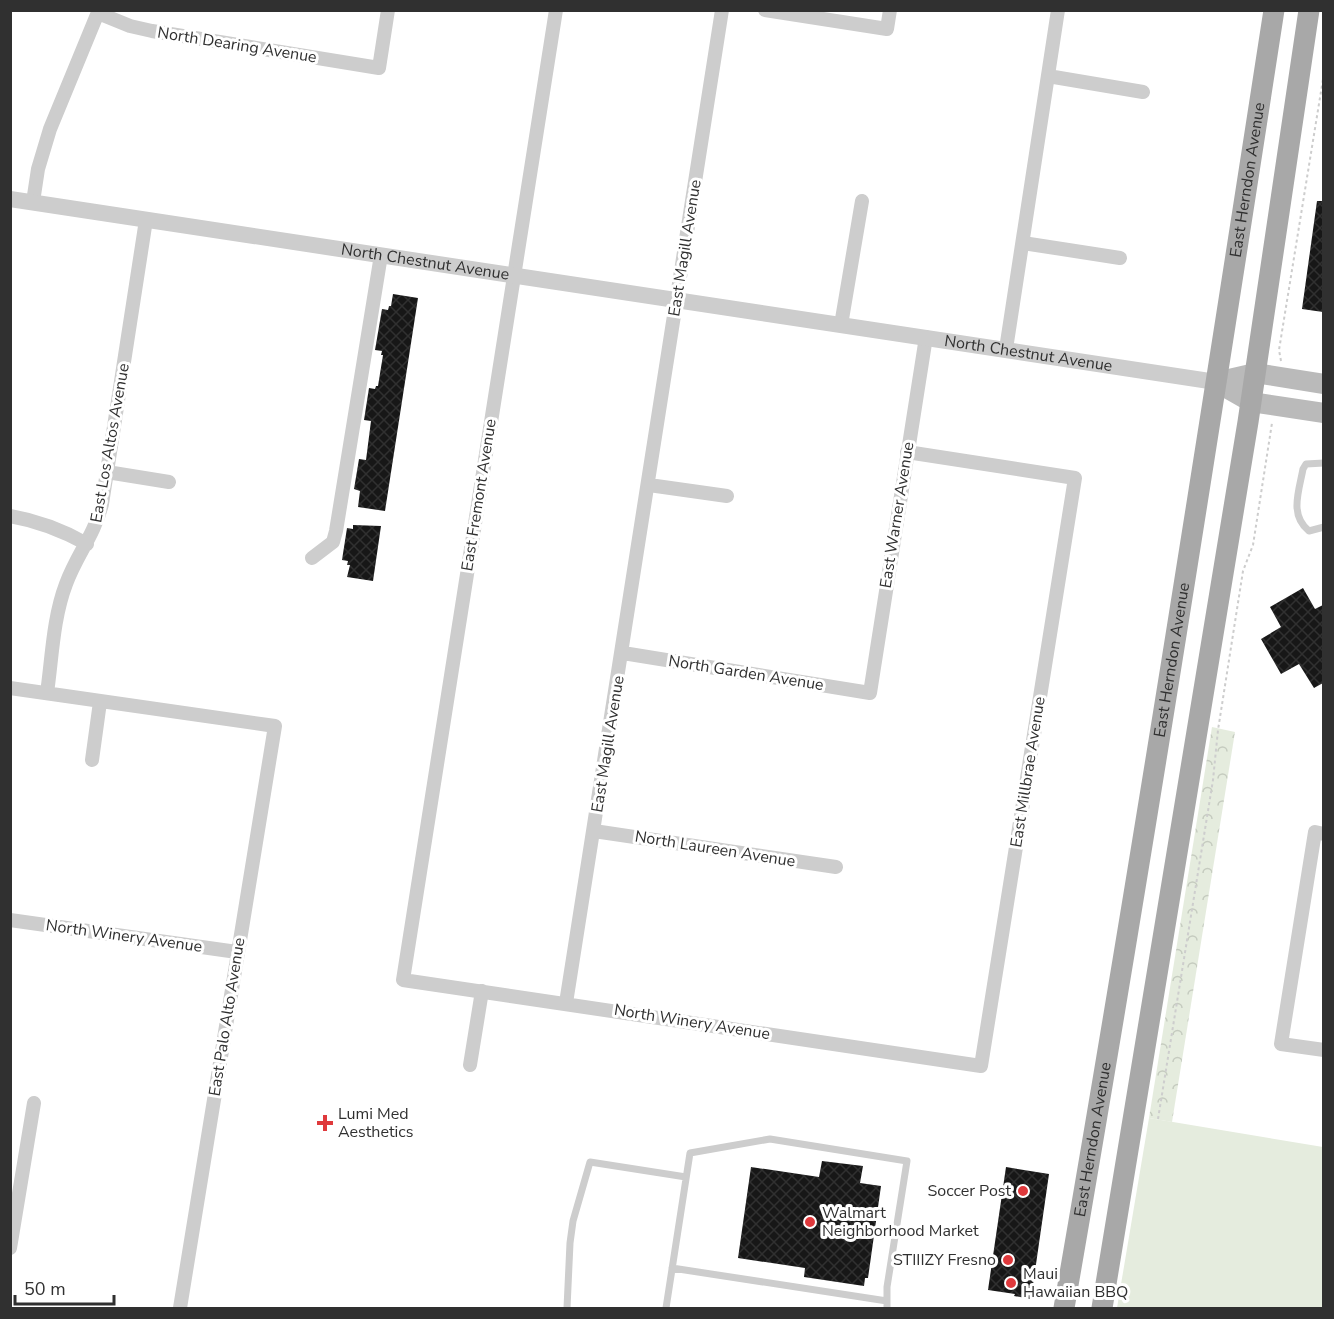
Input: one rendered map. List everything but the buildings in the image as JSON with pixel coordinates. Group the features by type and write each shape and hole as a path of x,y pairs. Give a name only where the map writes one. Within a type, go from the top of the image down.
{"main road":[{"name":"East Herndon Avenue","path":"1064,1308 1093,1145 1274,10"},
{"path":"1102,1308 1251,402 1309,10"},
{"name":"North Chestnut Avenue","path":"1216,382 1255,373 1323,384"},
{"name":"North Chestnut Avenue","path":"1216,382 1251,402 1323,413"}],"street":[{"name":"North Dearing Avenue","path":"99,12 130,26 152,31 379,68 388,10"},
{"name":"East Fremont Avenue","path":"403,980 556,10"},
{"name":"East Magill Avenue","path":"566,1003 623,653 722,10"},
{"path":"765,10 887,29 890,10"},
{"path":"1006,349 1058,10"},
{"path":"33,202 38,169 50,129 99,12"},
{"path":"1048,76 1143,92"},
{"name":"North Chestnut Avenue","path":"10,199 1216,382"},
{"path":"841,324 862,201"},
{"name":"East Los Altos Avenue","path":"46,693 59,605 75,564 99,516 147,220"},
{"path":"1023,243 1120,258"},
{"path":"312,558 333,542 336,531 381,255"},
{"name":"East Warner Avenue","path":"870,693 926,337"},
{"name":"East Millbrae Avenue","path":"907,452 1075,478 981,1066"},
{"path":"107,472 169,482"},
{"path":"649,485 727,496"},
{"path":"10,516 42,522 87,544"},
{"name":"North Garden Avenue","path":"623,653 870,693"},
{"path":"10,688 100,702 92,760"},
{"name":"East Palo Alto Avenue","path":"100,702 275,726 180,1308"},
{"name":"North Laureen Avenue","path":"594,831 836,867"},
{"path":"1323,834 1315,832 1281,1044 1323,1050"},
{"name":"North Winery Avenue","path":"10,920 237,952"},
{"name":"North Winery Avenue","path":"403,980 981,1066"},
{"path":"470,1065 482,991"},
{"path":"10,1248 34,1103"}],"lane":[{"path":"1323,463 1306,464 1303,469 1295,511 1310,531 1323,527"},
{"path":"666,1308 672,1268 686,1177 690,1153 770,1139 907,1161 887,1287 887,1305 672,1268"},
{"path":"567,1308 573,1221 590,1162 686,1177"}],"path":[{"path":"1281,357 1279,350 1323,73"},
{"path":"1158,1119 1211,792 1239,594 1243,571 1254,545 1272,424"}],"green space":[{"path":"1212,727 1235,732 1172,1122 1149,1118"},
{"path":"1149,1118 1323,1147 1323,1308 1117,1308"}],"place":[{"name":"Lumi Med Aesthetics","path":"325,1123"},
{"name":"Soccer Post","path":"1023,1191"},
{"name":"Walmart Neighborhood Market","path":"810,1222"},
{"name":"STIIIZY Fresno","path":"1008,1260"},
{"name":"Maui Hawaiian BBQ","path":"1011,1283"}]}
